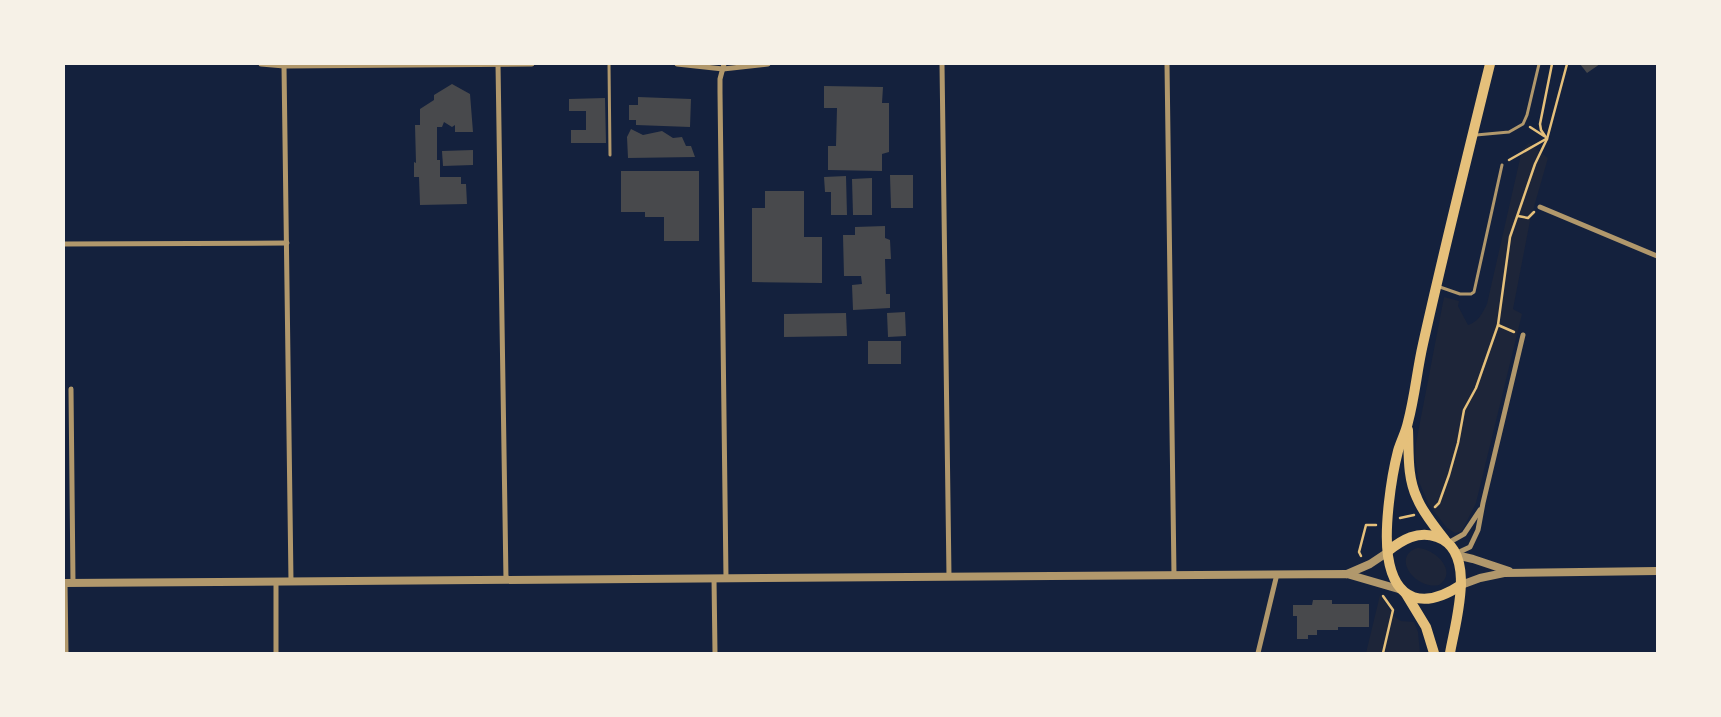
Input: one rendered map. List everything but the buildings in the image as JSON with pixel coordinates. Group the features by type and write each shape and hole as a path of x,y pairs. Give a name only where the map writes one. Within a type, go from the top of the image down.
{"main road":[{"path":"1434,653 1426,627 1392,570 1388,551 1388,522 1396,460 1408,424 1423,346 1490,64"},
{"path":"1408,424 1410,476 1417,500 1456,554 1460,568 1461,585 1450,653"},
{"path":"1388,551 1405,538 1417,535 1430,535 1446,542"},
{"path":"1404,592 1418,598 1432,599 1448,594 1461,585"}],"street":[{"path":"261,64 284,66 532,64"},
{"path":"498,64 506,580"},
{"path":"677,64 723,66 768,64"},
{"path":"942,64 949,576"},
{"path":"1167,64 1174,575"},
{"path":"284,66 291,581"},
{"path":"723,66 720,92 726,578"},
{"path":"1540,207 1657,256"},
{"path":"64,244 287,243"},
{"path":"1456,554 1467,550 1474,542 1478,530 1523,335"},
{"path":"66,653 71,388"},
{"path":"1446,542 1466,533 1478,515 1483,503"},
{"path":"1347,574 1370,564 1388,551"},
{"path":"1456,554 1505,570 1518,572"},
{"path":"1461,585 1495,575 1518,572 1657,571"},
{"path":"1258,653 1277,574"},
{"path":"67,583 1347,574 1404,592"},
{"path":"714,578 715,653"},
{"path":"276,581 276,653"}],"lane":[{"path":"609,64 610,154"},
{"path":"1473,135 1509,132 1523,124 1527,115 1539,64"},
{"path":"1437,286 1460,294 1471,294 1474,292 1502,165"}],"path":[{"path":"1547,138 1541,130 1540,124 1552,64"},
{"path":"1359,552 1366,525 1378,526 1424,512 1435,507 1440,499 1458,444 1464,410 1476,388 1498,325 1510,237 1535,164 1547,138 1567,64"},
{"path":"1523,124 1547,138"},
{"path":"1502,165 1547,138"},
{"path":"1518,216 1528,218 1540,207"},
{"path":"1498,325 1523,335"},
{"path":"1383,653 1393,610"}],"shaded area":[{"path":"1529,143 1548,158 1530,221 1513,309 1522,314 1476,503 1463,529 1455,533 1447,528 1429,505 1419,482 1415,457 1416,443 1444,297 1459,301 1458,306 1468,325 1477,320 1487,304 1522,150"},
{"path":"1417,548 1430,552 1442,561 1446,573 1439,585 1422,583 1409,572 1406,558 1409,552"},
{"path":"1380,595 1396,618 1401,621 1414,622 1418,632 1420,653 1366,653"}]}
